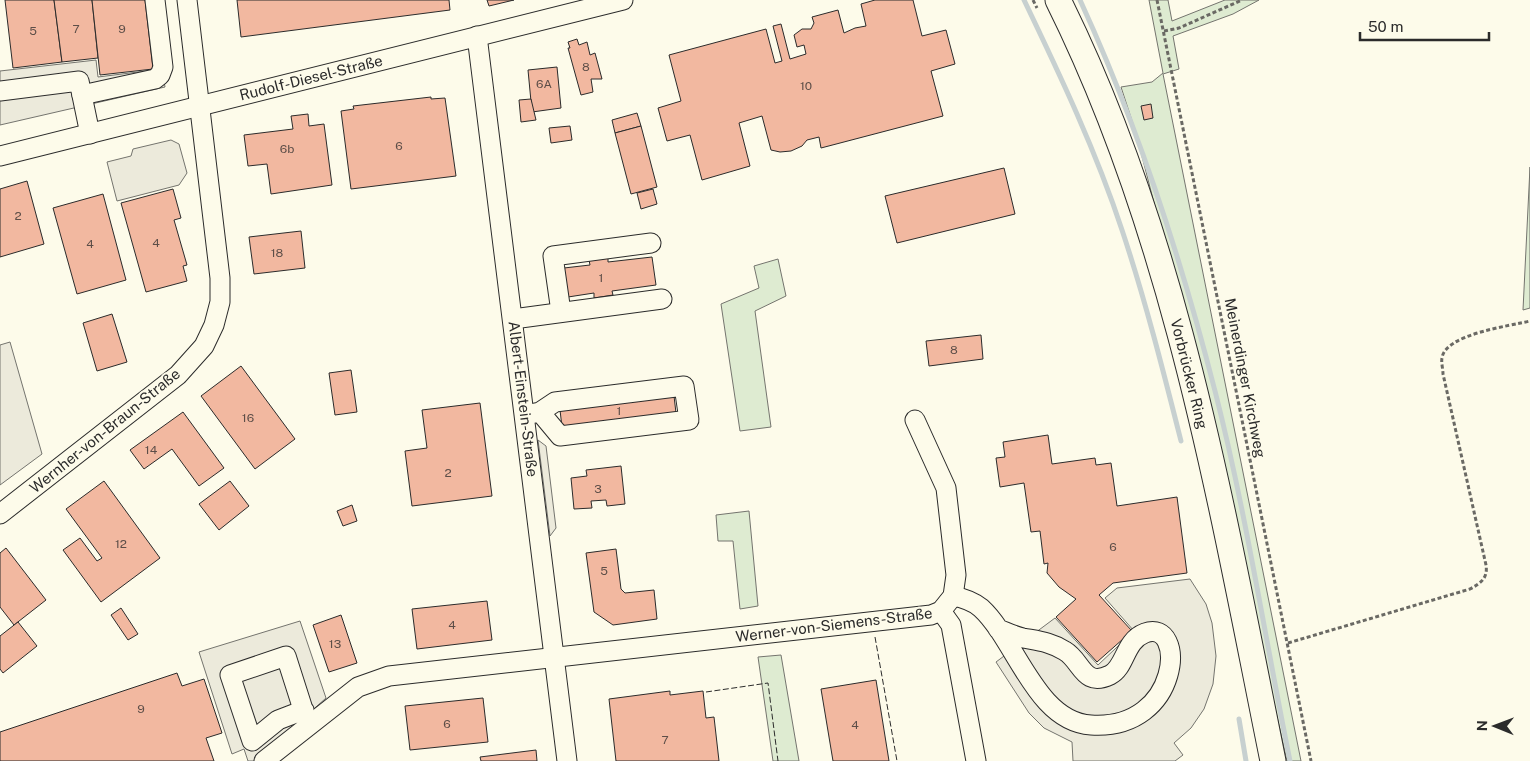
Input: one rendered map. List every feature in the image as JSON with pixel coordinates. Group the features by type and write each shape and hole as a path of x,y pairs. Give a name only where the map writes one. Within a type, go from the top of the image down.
{"main road":[{"name":"Vorbrücker Ring","path":"1050,8 1114,130 1142,207 1167,290 1205,436 1273,761"}],"street":[{"path":"82,95 155,80 160,75 163,67 154,0"},
{"name":"Wernher-von-Braun-Straße","path":"0,514 178,374 204,346 214,325 220,302 220,278 201,106 186,0"},
{"name":"Rudolf-Diesel-Straße","path":"0,156 622,0"},
{"name":"Albert-Einstein-Straße","path":"478,36 513,319 532,413 555,658 567,761"},
{"path":"0,91 79,81 90,134"},
{"path":"561,312 554,256 651,243"},
{"path":"513,319 662,299"},
{"path":"684,386 689,420 560,436 532,413 555,402 684,386"},
{"path":"915,420 946,488 956,574 953,596 967,599 980,607 1018,657 1035,687 1053,708 1070,719 1089,725 1111,725 1130,720 1148,709 1162,693 1171,653 1168,641 1162,633 1151,631 1143,634 1126,650 1121,663 1111,674 1096,678 1084,674 1068,652 1048,642 1023,638 998,629"},
{"name":"Werner-von-Siemens-Straße","path":"306,718 358,687 388,676 931,615 940,610 953,596"},
{"path":"940,610 951,625 976,761"},
{"path":"286,656 306,718 278,720 252,741 230,675 286,656"},
{"path":"264,761 306,718"}],"path":[{"path":"1033,0 1050,8"},
{"name":"Meinerdinger Kirchweg","path":"1157,0 1311,761"},
{"path":"1164,31 1179,28 1242,0"},
{"path":"1288,643 1470,589 1482,583 1487,573 1486,565 1443,374 1442,357 1448,345 1460,338 1530,321"}],"green space":[{"path":"1149,0 1168,0 1172,21 1225,0 1259,0 1233,14 1173,36 1179,69 1163,74 1301,761 1287,761 1213,432 1136,133 1121,87 1152,82 1163,73"},
{"path":"1530,167 1530,308 1523,310"},
{"path":"778,259 786,296 755,311 771,427 740,431 721,304 759,288 754,266"},
{"path":"749,511 758,606 740,609 733,541 718,541 716,515"},
{"path":"781,655 799,761 773,761 758,657"}],"shaded area":[{"path":"96,60 98,77 162,69 165,87 0,125 0,71"},
{"path":"171,140 179,144 187,173 179,185 117,201 107,162 131,156 133,149"},
{"path":"10,342 42,454 0,485 0,345"},
{"path":"538,440 546,446 556,528 550,536"},
{"path":"1190,579 1206,604 1212,623 1216,656 1213,684 1204,709 1191,728 1174,743 1183,755 1175,761 1073,761 1072,742 1044,728 1029,713 996,662 1055,618 1098,665 1134,631 1105,598 1117,588"},
{"path":"300,621 326,698 256,761 248,761 244,749 232,754 199,652"}],"building":[{"path":"5,0 54,0 62,62 13,68"},
{"path":"54,0 92,0 98,58 62,62"},
{"path":"92,0 145,0 153,69 100,75"},
{"path":"237,0 449,0 450,10 241,37"},
{"path":"487,0 514,0 489,6"},
{"path":"875,0 913,0 922,36 946,30 955,64 931,71 943,116 821,148 819,137 807,140 802,146 791,151 780,152 771,150 762,116 739,123 750,166 702,180 690,135 667,141 658,108 681,101 669,55 766,29 775,63 782,61 773,26 781,24 790,59 806,54 804,45 797,47 794,35 802,29 811,29 814,23 812,17 838,10 844,33 866,26 861,4"},
{"path":"577,39 579,45 587,42 590,55 595,53 602,79 591,79 593,92 581,95 568,48 570,48 568,42"},
{"path":"557,67 561,108 532,112 528,70"},
{"path":"431,97 431,99 445,98 456,176 351,189 341,111 354,109 353,106"},
{"path":"531,99 536,120 521,122 519,100"},
{"path":"1151,104 1153,118 1144,120 1141,106"},
{"path":"637,113 641,126 615,133 612,120"},
{"path":"308,114 309,126 324,124 332,185 271,194 267,164 248,166 244,135 293,129 291,116"},
{"path":"570,126 572,140 551,143 549,128"},
{"path":"641,126 657,187 631,194 615,133"},
{"path":"1004,168 1015,214 897,243 885,196"},
{"path":"27,181 44,244 0,257 0,189"},
{"path":"173,189 181,218 174,220 187,265 183,266 187,281 146,292 121,203"},
{"path":"653,189 657,204 641,209 637,193"},
{"path":"103,194 126,280 77,294 53,208"},
{"path":"301,231 305,268 254,274 249,237"},
{"path":"652,257 656,285 612,291 613,295 594,298 594,293 568,297 564,268 590,265 589,260 608,258 608,262"},
{"path":"112,314 127,362 97,371 83,323"},
{"path":"981,335 983,359 929,366 926,341"},
{"path":"241,366 295,439 255,469 201,396"},
{"path":"351,370 357,412 335,415 329,373"},
{"path":"674,396 676,413 562,427 560,410"},
{"path":"480,403 492,496 412,506 405,451 427,448 422,410"},
{"path":"183,412 224,468 199,486 172,449 144,469 130,450"},
{"path":"1048,435 1052,464 1095,458 1096,465 1111,463 1117,506 1177,497 1187,573 1113,583 1099,595 1132,631 1097,662 1056,617 1076,599 1059,587 1047,573 1048,563 1044,564 1040,531 1031,532 1024,483 1000,487 996,458 1005,457 1003,442"},
{"path":"621,466 625,504 607,506 606,500 591,501 592,508 574,509 571,478 587,476 586,470"},
{"path":"104,481 160,558 101,602 63,550 80,538 97,561 102,558 66,509"},
{"path":"230,481 249,506 219,530 199,504"},
{"path":"352,505 357,521 343,526 337,511"},
{"path":"6,548 46,600 14,625 0,607 0,553"},
{"path":"616,549 621,589 625,593 654,590 657,619 613,625 594,612 586,553"},
{"path":"487,601 492,640 417,649 412,609"},
{"path":"121,608 138,634 128,640 111,615"},
{"path":"341,615 357,663 329,672 313,625"},
{"path":"18,622 37,646 3,673 0,669 0,636"},
{"path":"177,673 182,686 204,679 222,733 206,738 214,761 0,761 0,732"},
{"path":"876,680 889,761 833,761 821,689"},
{"path":"670,691 670,695 703,691 706,718 714,717 719,761 616,761 609,699"},
{"path":"483,698 488,742 410,750 405,706"},
{"path":"536,750 537,761 481,761 480,757"}],"waterway":[{"path":"1024,0 1077,114 1112,201 1146,308 1181,441"},
{"path":"1080,0 1139,143 1188,291 1202,341 1236,483 1290,761"},
{"path":"1239,719 1246,761"}],"fence":[{"path":"875,637 897,761"},
{"path":"706,692 768,683 778,761"}]}
